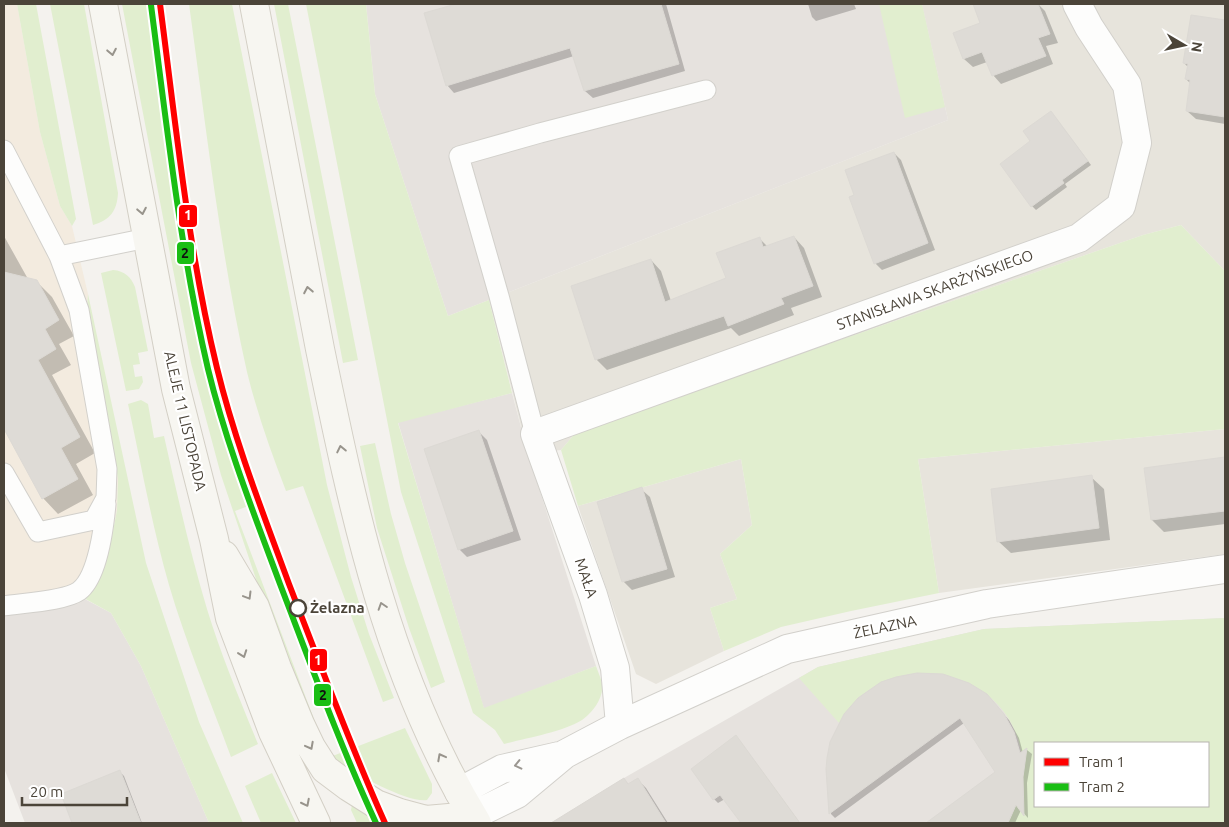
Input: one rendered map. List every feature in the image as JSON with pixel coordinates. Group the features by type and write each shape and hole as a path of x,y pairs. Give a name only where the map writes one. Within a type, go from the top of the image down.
{"main road":[{"name":"ALEJE 11 LISTOPADA","path":"103,4 176,389 214,539 230,618 273,732 316,823"},
{"path":"214,539 255,607 300,724 311,747 325,769 349,788 376,804 425,822 474,819 437,749 418,706 398,656 366,557 352,499 283,166 254,4"},
{"path":"425,822 459,792"}],"street":[{"name":"STANISŁAWA SKARŻYŃSKIEGO","path":"536,434 1079,238 1121,206 1137,143 1128,85 1089,27 1077,4"},
{"name":"MAŁA","path":"536,434 593,595 616,668 620,726"},
{"name":"ŻELAZNA","path":"474,819 517,794 565,754 620,726 787,649 987,604 1225,569"},
{"name":"ŻELAZNA","path":"459,792 502,769 565,754"}],"lane":[{"path":"536,434 459,156 706,90"},
{"path":"4,150 59,256 79,310 107,469 105,522 90,577 80,590 72,594 60,598 4,606"},
{"path":"59,256 147,238"},
{"path":"4,473 38,532 94,520 106,498"}],"shaded area":[{"path":"4,4 17,4 40,132 60,206 72,226 88,294 87,307 118,479 117,510 112,536 103,558 79,596 4,616"},
{"path":"366,4 922,4 948,120 448,316 375,94"},
{"path":"922,4 1225,4 1225,271 1181,225 1143,235 577,431 561,450 528,454 489,300 948,120"},
{"path":"512,393 528,454 596,666 484,709 398,422"},
{"path":"1225,429 1225,554 939,593 918,459"},
{"path":"741,459 752,525 720,554 737,599 710,608 724,651 656,684 636,674 578,506"},
{"path":"79,596 111,613 141,666 209,823 25,823 4,768 4,616"},
{"path":"1225,618 1225,823 551,823 624,778 818,667 984,629"}],"green space":[{"path":"17,4 36,4 76,219 72,226 60,206 40,132"},
{"path":"50,4 84,4 118,193 116,205 111,214 93,225"},
{"path":"122,4 154,4 186,246 210,363 240,473 251,505 235,511 317,727 312,729 258,585 221,475 191,363"},
{"path":"189,4 232,4 327,485 351,577 369,634 394,698 383,702 303,486 286,491 251,387 237,326 221,235"},
{"path":"274,4 288,4 358,360 343,363"},
{"path":"306,4 366,4 375,94 448,316 489,300 512,393 398,423 484,708 596,666 602,684 599,700 586,717 565,728 504,744 495,730 473,713 401,492"},
{"path":"879,4 922,4 945,107 905,118"},
{"path":"1181,225 1225,271 1225,429 918,459 939,593 781,627 724,651 710,608 737,599 720,554 752,525 741,459 578,506 561,450 577,431 1143,235"},
{"path":"113,270 127,275 135,287 148,351 138,353 140,364 133,365 135,377 142,376 143,382 139,389 126,391 101,273"},
{"path":"88,294 146,563 199,722 243,823 209,823 141,666 111,613 80,596 103,558 112,536 117,510 118,479 87,307"},
{"path":"141,400 148,404 154,438 164,436 189,545 212,626 258,744 231,757 198,671 163,563 128,404"},
{"path":"375,443 391,514 405,563 445,682 431,688 409,628 377,528 360,446"},
{"path":"1225,618 1225,823 1007,823 1013,813 1018,797 1022,761 1016,734 1004,712 986,694 965,682 940,675 915,674 890,679 866,692 855,702 839,723 799,678 818,667 984,629"},
{"path":"405,728 432,784 432,793 427,800 417,800 392,791 350,770 330,757"},
{"path":"272,773 296,823 261,823 245,786"},
{"path":"352,805 377,816 381,823 357,823 351,810"}],"building":[{"path":"456,4 661,4 679,64 584,91 570,48 446,86 424,13"},
{"path":"973,4 1038,4 1050,34 1038,38 1046,56 992,76 982,52 963,59 953,33 980,23"},
{"path":"1191,15 1225,20 1225,117 1186,111 1190,80 1185,79 1188,64 1183,63"},
{"path":"1051,111 1088,161 1062,180 1064,183 1031,207 1000,164 1030,141 1023,131"},
{"path":"894,152 928,243 874,264 849,197 854,195 845,170"},
{"path":"794,236 813,286 781,298 784,304 728,326 724,316 595,360 571,286 651,259 665,302 726,278 716,253 760,237 763,247"},
{"path":"4,272 37,280 59,320 45,329 56,349 38,360 80,437 61,448 78,479 42,499 4,429"},
{"path":"479,430 513,531 458,550 424,449"},
{"path":"1225,457 1225,511 1151,520 1144,468"},
{"path":"1092,475 1099,528 997,542 991,489"},
{"path":"642,487 667,569 622,582 597,502"},
{"path":"917,673 943,674 969,683 987,694 1004,714 1014,732 1020,753 1027,748 1023,777 1024,816 1016,805 1008,823 926,823 995,772 960,718 829,814 827,758 830,742 844,714 858,698 881,682"},
{"path":"736,735 800,823 741,823 720,795 713,800 691,769"},
{"path":"120,770 141,823 72,823 61,794"},
{"path":"624,778 628,784 638,778 666,823 551,823"}],"tram line":[{"name":"1","path":"160,4 190,233 207,323 224,396 250,477 289,584 347,734 385,823"},
{"name":"2","path":"151,5 182,233 198,324 215,397 241,478 280,584 338,734 376,823"}],"place":[{"name":"Żelazna","path":"298,608"}]}
